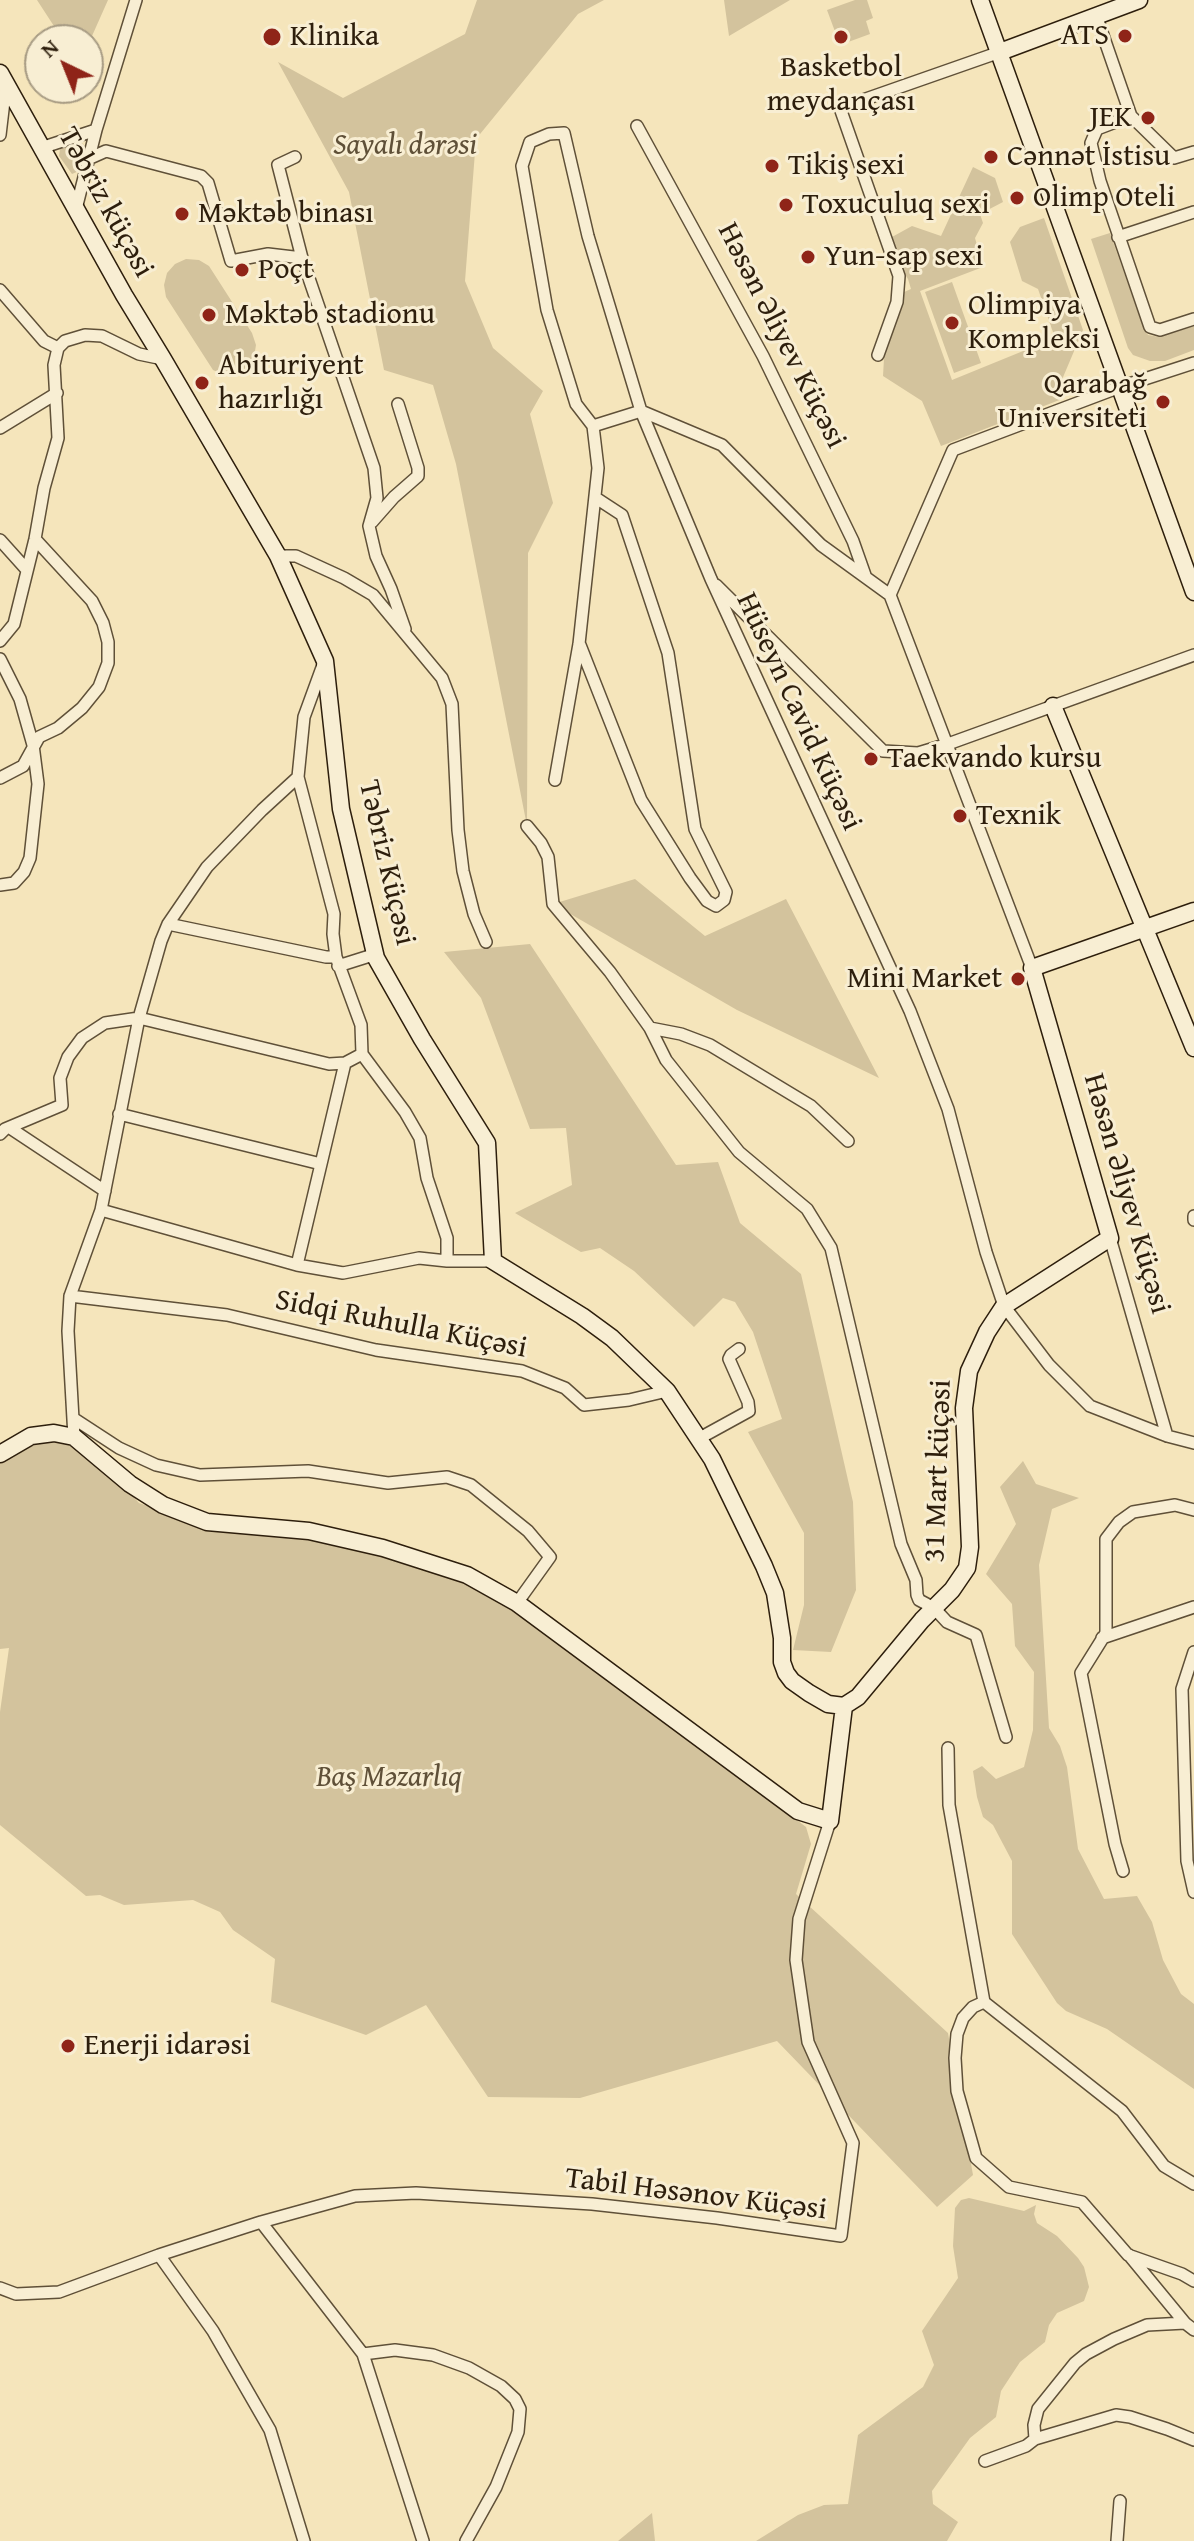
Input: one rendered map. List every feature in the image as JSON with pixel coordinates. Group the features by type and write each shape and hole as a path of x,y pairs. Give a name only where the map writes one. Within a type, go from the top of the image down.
{"street":[{"path":"75,209 136,0"},
{"path":"980,0 1194,592"},
{"path":"878,355 897,302 899,276 840,108 1139,0"},
{"path":"1096,15 1131,116 1174,158 1194,152"},
{"path":"0,135 2,81"},
{"name":"Təbriz küçəsi","path":"2,81 163,359"},
{"path":"1131,116 1097,129 1091,143 1100,181 1150,327 1160,330 1194,319"},
{"name":"Həsən Əliyev Küçəsi","path":"637,126 763,356 853,541 866,576"},
{"path":"41,148 96,130"},
{"name":"Hüseyn Cavid Küçəsi","path":"593,426 576,404 547,310 522,166 530,142 549,134 564,133 588,236 641,411 711,579 915,1024 948,1109 986,1252 1004,1306 1049,1365 1090,1406 1167,1436"},
{"path":"88,159 106,151 201,176 208,183 231,261 268,254 302,258"},
{"path":"295,157 278,165 302,258 374,468 377,498 369,526 376,556 407,633"},
{"path":"1118,237 1194,212"},
{"path":"0,290 44,341 58,348"},
{"path":"0,641 14,624 58,438 54,365 58,348 65,341 85,335 102,336 139,354 163,359"},
{"name":"Təbriz Küçəsi","path":"163,359 278,556 325,661 341,809 376,954 422,1039 487,1143 493,1261"},
{"path":"555,780 579,644 596,498 598,468 593,426 641,411 722,445 821,545 890,595 953,450 1120,387 1194,363"},
{"path":"0,428 57,393"},
{"path":"369,526 394,497 418,476 398,404"},
{"path":"579,644 641,800 690,878 707,901 716,906 724,900 726,892 695,829 668,653 622,515 596,498"},
{"path":"0,778 23,766 39,737 58,728 82,708 99,687 108,663 108,642 92,601 35,539"},
{"path":"0,540 27,570"},
{"path":"278,556 296,556 319,565 373,595 442,678 452,704 463,871 474,914 486,942"},
{"path":"711,579 883,751 918,753 948,744 1194,655"},
{"name":"Həsən Əliyev Küçəsi","path":"890,595 1032,968 1167,1436"},
{"path":"0,659 20,699 33,745 38,784 30,858 24,872 14,883 0,885"},
{"path":"325,661 304,717 298,777 334,914 337,961 361,1025 362,1054 405,1112 420,1138 434,1204 447,1238 447,1261"},
{"path":"1053,706 1194,1048"},
{"path":"74,1437 68,1331 70,1296 101,1210 139,1018 161,941 168,924 207,867 298,777"},
{"path":"527,826 548,857 553,904 610,972 650,1028 666,1060 739,1152 807,1209 831,1248 901,1544 916,1580 919,1600 934,1608 947,1622 976,1635 1006,1737"},
{"path":"1032,968 1194,911"},
{"path":"168,924 337,961 376,954"},
{"path":"5,1131 62,1105 60,1078 68,1057 82,1038 105,1023 139,1018 329,1064 345,1063 362,1054"},
{"path":"650,1028 681,1034 710,1045 811,1106 848,1141"},
{"name":"Sidqi Ruhulla Küçəsi","path":"297,1265 345,1063"},
{"path":"119,1114 321,1164"},
{"path":"5,1131 105,1191"},
{"path":"0,1454 31,1436 54,1433 74,1437 130,1484 163,1505 207,1522 309,1531 383,1548 467,1575 517,1603 798,1811 830,1821 844,1706 828,1704 792,1681 786,1673 782,1662 782,1638 775,1593 712,1459 667,1391 612,1338 493,1261 419,1258 343,1273 297,1265 101,1210"},
{"name":"31 Mart küçəsi","path":"844,1706 858,1697 962,1578 967,1568 970,1547 964,1408 969,1371 987,1332 1004,1306 1110,1238"},
{"name":"Sidqi Ruhulla Küçəsi","path":"70,1296 227,1315 376,1350 522,1371 565,1388 584,1405 629,1400 667,1391"},
{"path":"698,1439 749,1411 729,1359 739,1349"},
{"path":"73,1418 119,1448 156,1465 200,1475 308,1471 388,1483 447,1477 471,1485 528,1531 550,1557 517,1603"},
{"path":"1167,1436 1194,1443"},
{"path":"1123,1871 1081,1673 1106,1633 1106,1539 1119,1522 1133,1512 1175,1505 1194,1510"},
{"path":"1102,1638 1194,1607"},
{"path":"1194,1652 1182,1689 1190,1821 1187,1861 1194,1892"},
{"path":"948,1748 949,1805 984,2002 1122,2111 1164,2166 1194,2184"},
{"name":"Tabil Həsənov Küçəsi","path":"0,2288 16,2294 59,2292 159,2255 355,2196 416,2193 592,2204 841,2236 853,2143 808,2042 796,1960 799,1919 830,1821"},
{"path":"984,2002 973,2007 963,2018 957,2034 955,2058 957,2091 976,2158 1009,2187 1082,2202 1190,2326"},
{"path":"261,2222 363,2354 423,2541"},
{"path":"159,2255 213,2331 270,2430 304,2541"},
{"path":"1128,2255 1194,2281"},
{"path":"1035,2439 1038,2409 1086,2354 1147,2325 1190,2326"},
{"path":"363,2354 395,2350 433,2355 469,2368 501,2386 515,2399 520,2409 518,2432 496,2487 466,2541"},
{"path":"985,2461 1026,2446 1035,2439 1116,2415 1194,2440"},
{"path":"1117,2541 1120,2501"}],"green space":[{"path":"37,0 108,0 97,24 53,24"},
{"name":"Sayalı dərəsi","path":"477,0 604,0 578,14 476,139 465,281 493,348 543,391 530,414 553,503 528,553 527,826 456,464 433,385 384,370 349,192 278,62 343,98 465,34"},
{"path":"724,0 790,0 729,36"},
{"path":"855,0 867,0 873,18 866,21 870,34 840,45 827,10"},
{"path":"79,140 86,147 86,152 81,170 72,174 59,156 60,149"},
{"path":"973,167 995,178 1003,202 980,214 983,223 975,238 983,267 920,291 952,380 1055,338 1038,289 1022,281 1010,242 1020,227 1044,218 1083,330 1058,389 1062,399 941,446 922,401 883,376 885,341 902,293 911,289 890,242 892,237 912,226 941,236"},
{"path":"1110,233 1148,335 1159,337 1194,326 1194,350 1165,361 1150,361 1133,355 1091,239"},
{"name":"Məktəb stadionu","path":"186,259 199,260 209,266 252,333 256,345 254,357 242,372 224,375 213,370 166,297 164,285 167,273 175,264"},
{"name":"Olimpiya Kompleksi","path":"952,282 981,363 954,373 925,292"},
{"path":"635,879 705,936 786,899 879,1078 737,1010 553,904"},
{"path":"530,944 676,1165 718,1162 740,1223 801,1274 853,1502 856,1590 831,1652 793,1650 804,1605 804,1533 748,1432 782,1419 753,1332 735,1302 723,1298 694,1327 634,1271 600,1248 581,1252 515,1213 572,1185 566,1128 530,1129 481,998 444,952"},
{"name":"Baş Məzarlıq","path":"65,1438 112,1473 139,1503 199,1523 309,1535 457,1572 509,1601 806,1827 811,1844 796,1894 948,2033 973,2175 937,2207 777,2041 580,2098 488,2097 426,2005 366,2035 271,2002 275,1959 233,1930 220,1912 193,1900 124,1905 100,1895 86,1896 0,1825 0,1712 9,1648 0,1649 0,1455 16,1442"},
{"path":"1023,1461 1036,1484 1079,1498 1052,1509 1039,1565 1049,1728 1060,1746 1067,1767 1078,1849 1104,1899 1137,1896 1152,1922 1163,1960 1181,1994 1194,2004 1194,2089 1107,2029 1066,2011 1057,2003 1012,1934 1012,1861 993,1825 983,1817 973,1771 982,1766 996,1779 1024,1767 1033,1730 1034,1672 1015,1646 1012,1604 986,1574 1016,1524 1000,1487"},
{"path":"969,2198 1024,2211 1036,2205 1034,2214 1037,2223 1057,2236 1078,2258 1084,2267 1089,2287 1084,2301 1057,2313 1049,2325 1045,2342 1020,2362 1001,2391 996,2417 970,2438 932,2491 933,2504 958,2522 947,2541 756,2541 798,2515 824,2505 848,2504 858,2435 923,2387 934,2365 922,2331 958,2278 953,2246 955,2208 961,2200"},
{"path":"652,2513 655,2541 618,2541"}],"place":[{"name":"ATS","path":"1125,36"},
{"name":"Klinika","path":"272,37"},
{"name":"Basketbol meydançası","path":"841,37"},
{"name":"JEK","path":"1148,118"},
{"name":"Cənnət İstisu","path":"991,157"},
{"name":"Tikiş sexi","path":"772,166"},
{"name":"Olimp Oteli","path":"1017,198"},
{"name":"Toxuculuq sexi","path":"786,205"},
{"name":"Məktəb binası","path":"182,214"},
{"name":"Yun-sap sexi","path":"808,257"},
{"name":"Poçt","path":"242,270"},
{"name":"Məktəb stadionu","path":"209,315"},
{"name":"Olimpiya Kompleksi","path":"952,323"},
{"name":"Abituriyent hazırlığı","path":"202,383"},
{"name":"Qarabağ Universiteti","path":"1163,402"},
{"name":"Taekvando kursu","path":"871,759"},
{"name":"Texnik","path":"960,816"},
{"name":"Mini Market","path":"1018,979"},
{"name":"Enerji idarəsi","path":"68,2046"}]}
